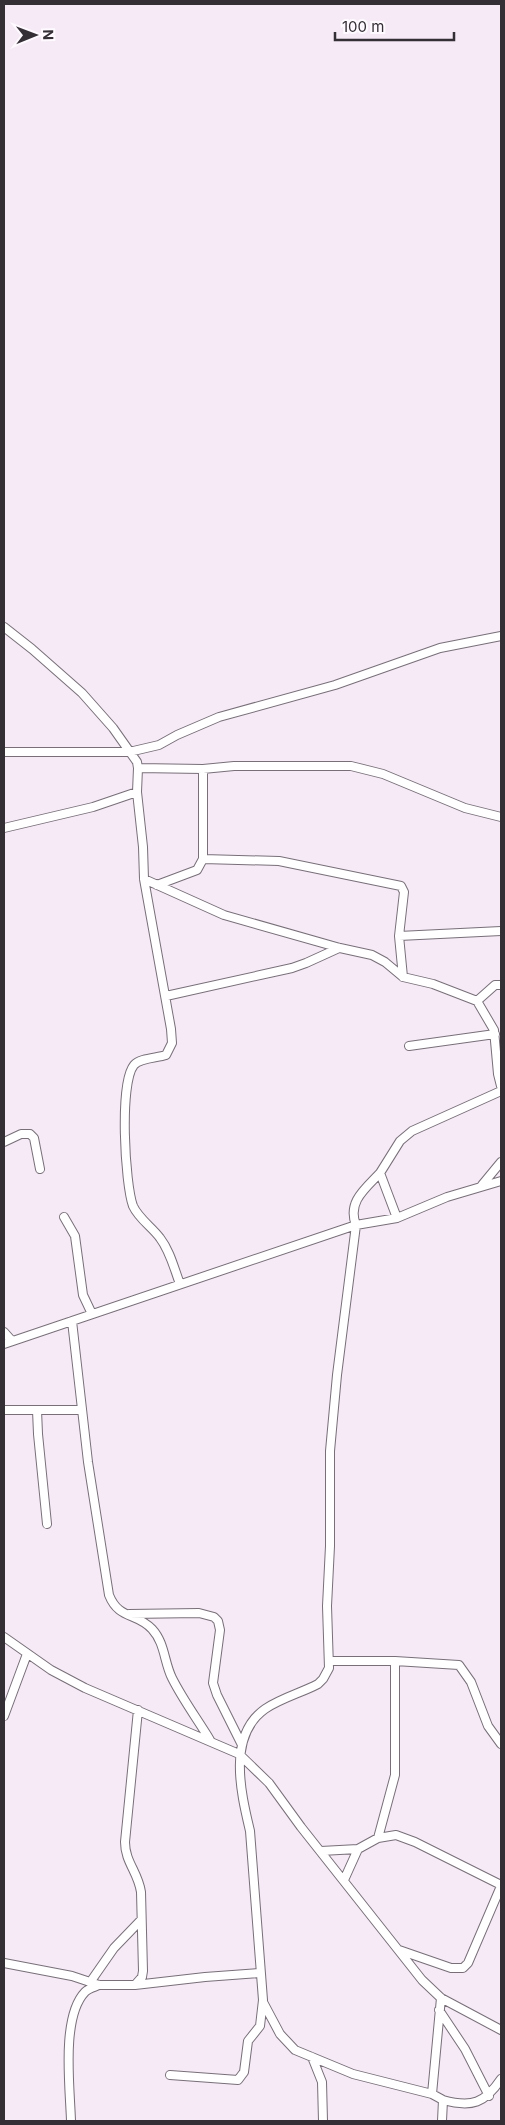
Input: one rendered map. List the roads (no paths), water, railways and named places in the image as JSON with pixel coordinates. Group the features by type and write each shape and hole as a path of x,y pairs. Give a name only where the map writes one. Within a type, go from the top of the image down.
{"street":[{"path":"4,627 82,693 113,728 138,768 137,792 144,879 166,996 172,1043 169,1051 162,1056 134,1064 127,1087 125,1108 126,1163 134,1206 167,1248 180,1284"},
{"path":"4,752 129,752 160,745 177,735 219,717 335,685 440,648 501,636"},
{"path":"138,768 204,769 243,766 341,765 383,774 465,808 501,817"},
{"path":"157,885 198,870 203,858 204,769"},
{"path":"4,828 84,810 137,792"},
{"path":"203,858 280,861 401,886 404,892 399,936 403,978"},
{"path":"144,879 224,915 340,948 366,953 379,958 403,978 433,984 477,1000 495,1034 498,1074 501,1086"},
{"path":"399,936 501,930"},
{"path":"166,996 292,968 306,964 340,948"},
{"path":"477,1000 495,985 501,985"},
{"path":"409,1046 495,1034"},
{"path":"501,1091 408,1133 400,1141 380,1173 362,1192 355,1204 352,1216 356,1226 337,1375 330,1451 330,1546 327,1606 328,1672 320,1683 261,1712 248,1728 239,1754 245,1812 250,1831 259,1973 263,2000 271,2019 286,2043 295,2050 353,2074 432,2094 443,2100 462,2103 480,2101 489,2096 501,2079"},
{"path":"4,1142 21,1134 30,1134 34,1138 40,1169"},
{"path":"482,1185 501,1162"},
{"path":"380,1173 398,1218"},
{"path":"4,1344 356,1226 398,1218 482,1185 501,1181"},
{"path":"64,1217 75,1236 83,1295 92,1314"},
{"path":"72,1321 82,1410 109,1595 117,1609 151,1628 158,1638 173,1679 210,1740"},
{"path":"4,1332 12,1342"},
{"path":"4,1410 82,1410"},
{"path":"37,1410 47,1524"},
{"path":"128,1614 198,1613 214,1617 218,1622 220,1630 213,1683 242,1745"},
{"path":"4,1637 51,1670 85,1688 239,1754 269,1784 422,1980 441,1998 501,2030"},
{"path":"4,1716 26,1654"},
{"path":"329,1661 396,1661 462,1667 471,1682 488,1726 501,1744"},
{"path":"378,1838 395,1775 396,1661"},
{"path":"135,1986 144,1971 140,1885 125,1852 138,1710"},
{"path":"321,1851 358,1848 378,1838 396,1835 501,1886 468,1963 463,1968 451,1968 397,1950"},
{"path":"344,1880 358,1848"},
{"path":"91,1981 114,1948 141,1920"},
{"path":"4,1963 41,1969 91,1981 99,1985 135,1986 205,1977 259,1973"},
{"path":"72,2121 71,2018 84,1992 99,1985"},
{"path":"432,2094 441,1998"},
{"path":"170,2075 232,2080 241,2078 245,2069 247,2044 260,2026 263,2000"},
{"path":"440,2010 465,2049 489,2096"},
{"path":"312,2057 322,2082 323,2121"},
{"path":"322,2082 326,2074 334,2067"},
{"path":"442,2121 443,2100"}]}
